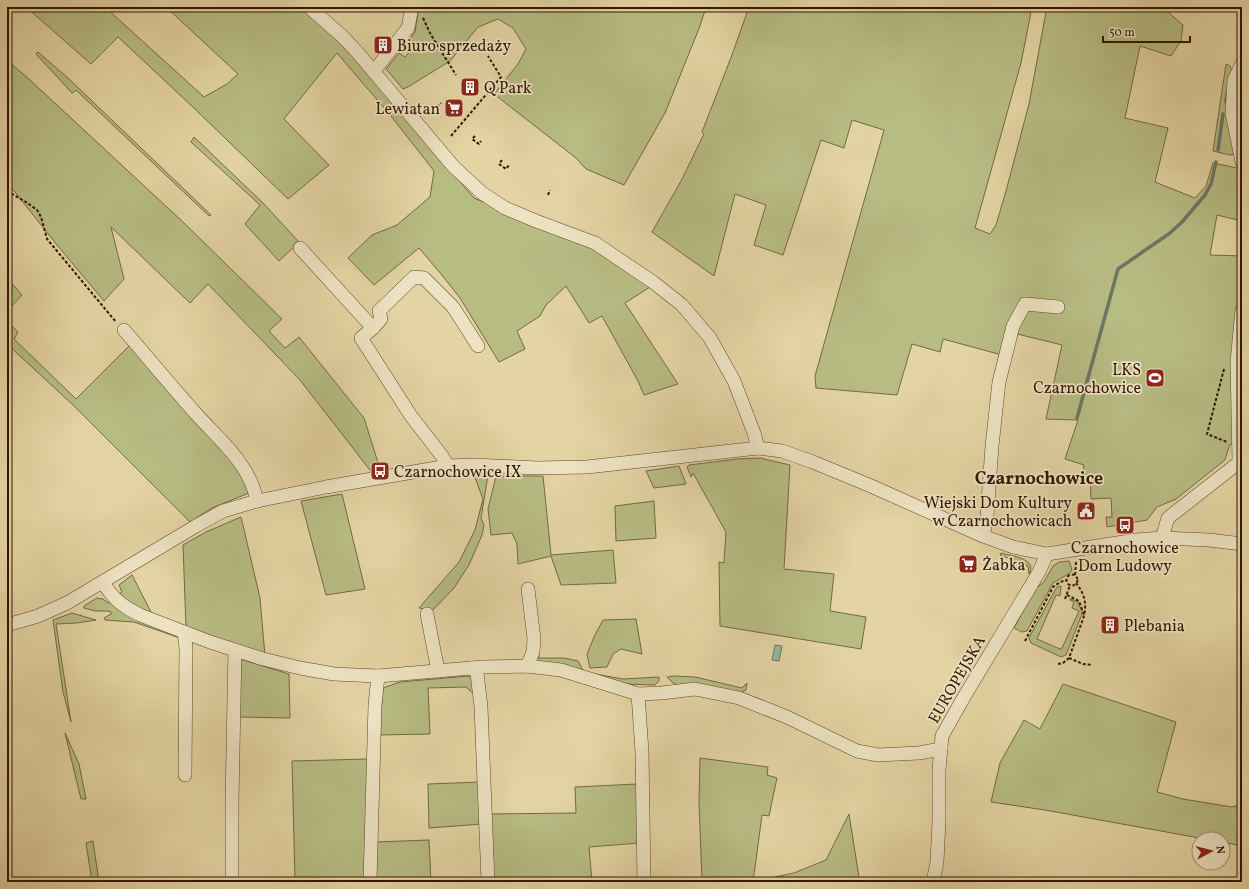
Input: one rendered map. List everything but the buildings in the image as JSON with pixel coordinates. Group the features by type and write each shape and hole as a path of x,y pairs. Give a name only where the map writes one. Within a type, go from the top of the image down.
{"street":[{"path":"309,7 342,36 374,71 453,166 482,193 512,210 595,243 653,282 682,305 710,338 734,381 754,433 758,448"},
{"path":"374,71 408,28 412,7"},
{"path":"1242,64 1234,80 1232,113 1242,162"},
{"path":"300,248 373,328"},
{"path":"448,466 411,416 361,338 381,320 379,311 414,277 424,278 453,307 478,346"},
{"path":"983,536 987,516 992,446 999,382 1013,326 1025,304 1058,307"},
{"path":"1162,538 1168,518 1240,461 1237,362 1242,310"},
{"path":"124,330 246,470 255,487 257,501"},
{"path":"7,625 38,616 68,603 223,511 257,501 326,486 448,466 474,465 587,468 758,448 782,452 813,462 983,536 1013,547 1047,554 1136,540 1162,538 1209,540 1242,544"},
{"name":"EUROPEJSKA","path":"934,882 938,844 939,770 942,736 950,720 1040,572 1047,554"},
{"path":"102,582 112,596 126,609 235,650 263,659 300,668 334,674 378,676 472,668 527,666 561,670 638,694 695,689 739,698 787,717 857,751 878,755 919,753 941,749"},
{"path":"527,666 533,652 534,639 528,589"},
{"path":"427,614 438,671"},
{"path":"184,632 186,648 185,775"},
{"path":"232,882 235,650"},
{"path":"472,668 477,674 481,706 488,882"},
{"path":"370,882 375,705 378,676"},
{"path":"638,694 642,752 644,882"}],"path":[{"path":"422,18 456,75"},
{"path":"451,136 501,77 488,56"},
{"path":"437,107 441,103"},
{"path":"476,136 474,140 477,143 480,140"},
{"path":"503,161 499,164 504,168 508,164"},
{"path":"548,195 550,190"},
{"path":"7,191 26,202 36,210 41,217 47,239 124,330"},
{"path":"1225,368 1207,434 1231,444"},
{"path":"1058,664 1063,663 1069,658 1086,609 1084,594 1076,583 1077,578 1075,576 1077,564 1075,559"},
{"path":"1025,641 1053,587 1060,582 1067,580 1069,576 1075,576"},
{"path":"1065,598 1070,585 1067,580"},
{"path":"1070,585 1076,583"},
{"path":"1067,595 1079,601 1084,616"},
{"path":"1069,658 1083,664 1092,665"}],"green space":[{"path":"26,7 105,7 204,97 227,84 238,74 166,7 301,7 343,45 474,198 607,255 650,287 625,303 678,384 644,395 638,381 602,316 589,323 566,286 546,305 540,316 517,331 525,349 499,362 460,298 419,248 374,285 348,258 372,235 397,225 430,197 434,171 391,116 337,53 284,119 329,165 288,199 118,37 91,64"},
{"path":"419,7 706,7 700,26 665,113 624,185 586,169 576,158 494,94 518,64 526,49 513,28 498,19 478,27 450,61 403,89 386,69 399,53 405,57 416,44 410,39 415,32"},
{"path":"749,7 1032,7 1021,63 975,228 990,234 996,225 1029,104 1047,7 1166,7 1169,13 1183,25 1181,41 1171,56 1140,46 1125,118 1168,128 1155,182 1195,198 1206,186 1213,163 1237,168 1242,186 1242,221 1217,215 1210,255 1242,256 1242,296 1235,361 1235,445 1230,444 1225,460 1176,499 1157,507 1147,520 1107,527 1106,517 1112,517 1111,498 1091,499 1090,476 1083,473 1084,465 1065,459 1078,420 1046,419 1062,345 1009,332 1002,355 943,339 940,352 912,344 897,395 816,388 815,376 884,130 852,120 844,148 821,140 783,255 754,245 766,205 735,194 714,276 652,232 681,181 704,134 702,132"},
{"path":"38,52 69,79 211,215 209,216 76,90 72,93 36,54"},
{"path":"7,60 183,222 282,319 269,331 285,348 299,337 364,418 381,472 373,474 300,380 208,284 190,303 111,227 124,279 104,301 7,182"},
{"path":"1226,64 1230,66 1232,72 1236,154 1230,155 1213,151"},
{"path":"194,137 263,203 299,242 279,261 245,224 260,205 191,142"},
{"path":"7,278 22,295 7,311"},
{"path":"7,321 18,332 14,339 76,399 131,344 245,471 249,493 212,508 190,522 72,404 7,344"},
{"path":"760,458 790,465 784,569 834,574 830,611 866,617 861,649 720,626 719,562 724,563 726,532 693,473 691,477 687,467 689,465 737,459"},
{"path":"679,466 686,484 654,488 646,471"},
{"path":"474,475 488,475 481,518 484,525 482,535 469,565 454,588 433,610 419,608 459,562 475,530 483,499"},
{"path":"496,476 543,476 551,555 613,550 616,583 561,585 551,556 518,564 517,544 512,533 491,535 488,509"},
{"path":"342,494 365,589 326,595 301,501"},
{"path":"654,501 656,538 616,541 615,506"},
{"path":"241,517 260,598 265,656 186,627 183,545 206,532"},
{"path":"1001,553 1027,561 1030,564 1031,569 1029,574 1028,566 1000,555"},
{"path":"1069,561 1072,570 1070,573 1053,583 1027,631 1022,632 1014,628 1035,589 1044,582 1053,566 1059,562"},
{"path":"132,575 153,616 118,595 122,592 119,585"},
{"path":"1061,586 1060,596 1056,595 1037,639 1060,649 1062,648 1079,611 1072,608 1074,602 1070,599 1077,601 1082,614 1066,655 1061,657 1031,643 1029,638 1055,590 1057,587"},
{"path":"97,598 103,599 108,603 110,602 120,611 183,639 134,622 105,620 104,618 111,614 111,612 95,611 84,608 84,606"},
{"path":"72,613 96,620 56,624 71,722 63,692 53,620"},
{"path":"636,619 642,654 621,649 613,654 607,667 590,668 587,654 603,620"},
{"path":"538,648 539,658 564,658 578,661 584,672 623,679 659,677 659,681 655,685 625,684 538,663 536,660"},
{"path":"240,659 289,674 290,718 238,717"},
{"path":"468,676 471,677 476,696 466,687 428,688 430,734 379,735 383,688 400,682"},
{"path":"667,677 695,677 742,688 747,683 746,690 740,693 678,685 673,683"},
{"path":"1063,684 1176,722 1157,792 1183,799 1232,807 1242,804 1242,846 1231,844 1231,831 1191,831 1191,836 1045,810 991,802 1000,763 1024,720 1040,729"},
{"path":"65,733 79,764 86,799 81,799"},
{"path":"700,758 768,767 767,775 777,778 769,816 762,815 753,882 702,882 699,803"},
{"path":"368,759 367,882 295,882 292,761"},
{"path":"480,782 482,824 429,828 428,784"},
{"path":"637,784 640,843 589,847 592,882 494,882 491,814 576,813 575,787"},
{"path":"849,814 859,882 769,882 770,878 794,873 826,860"},
{"path":"429,840 431,882 376,882 376,842"},
{"path":"93,841 99,882 92,882 86,843"}],"shaded area":[{"path":"775,645 782,646 779,661 772,660"}],"waterway":[{"path":"1226,102 1227,93"},
{"path":"1218,150 1223,114"},
{"path":"1077,418 1118,269 1170,233 1182,222 1205,195 1211,184 1216,162"}],"place":[{"name":"Biuro sprzedaży","path":"383,45"},
{"name":"Q Park","path":"470,87"},
{"name":"Lewiatan","path":"454,108"},
{"name":"LKS Czarnochowice","path":"1155,378"},
{"name":"Czarnochowice IX","path":"380,471"},
{"name":"Wiejski Dom Kultury w Czarnochowicach","path":"1086,511"},
{"name":"Czarnochowice Dom Ludowy","path":"1125,525"},
{"name":"Żabka","path":"968,564"},
{"name":"Plebania","path":"1110,625"}],"district":[{"name":"Czarnochowice","path":"1039,478"}]}
